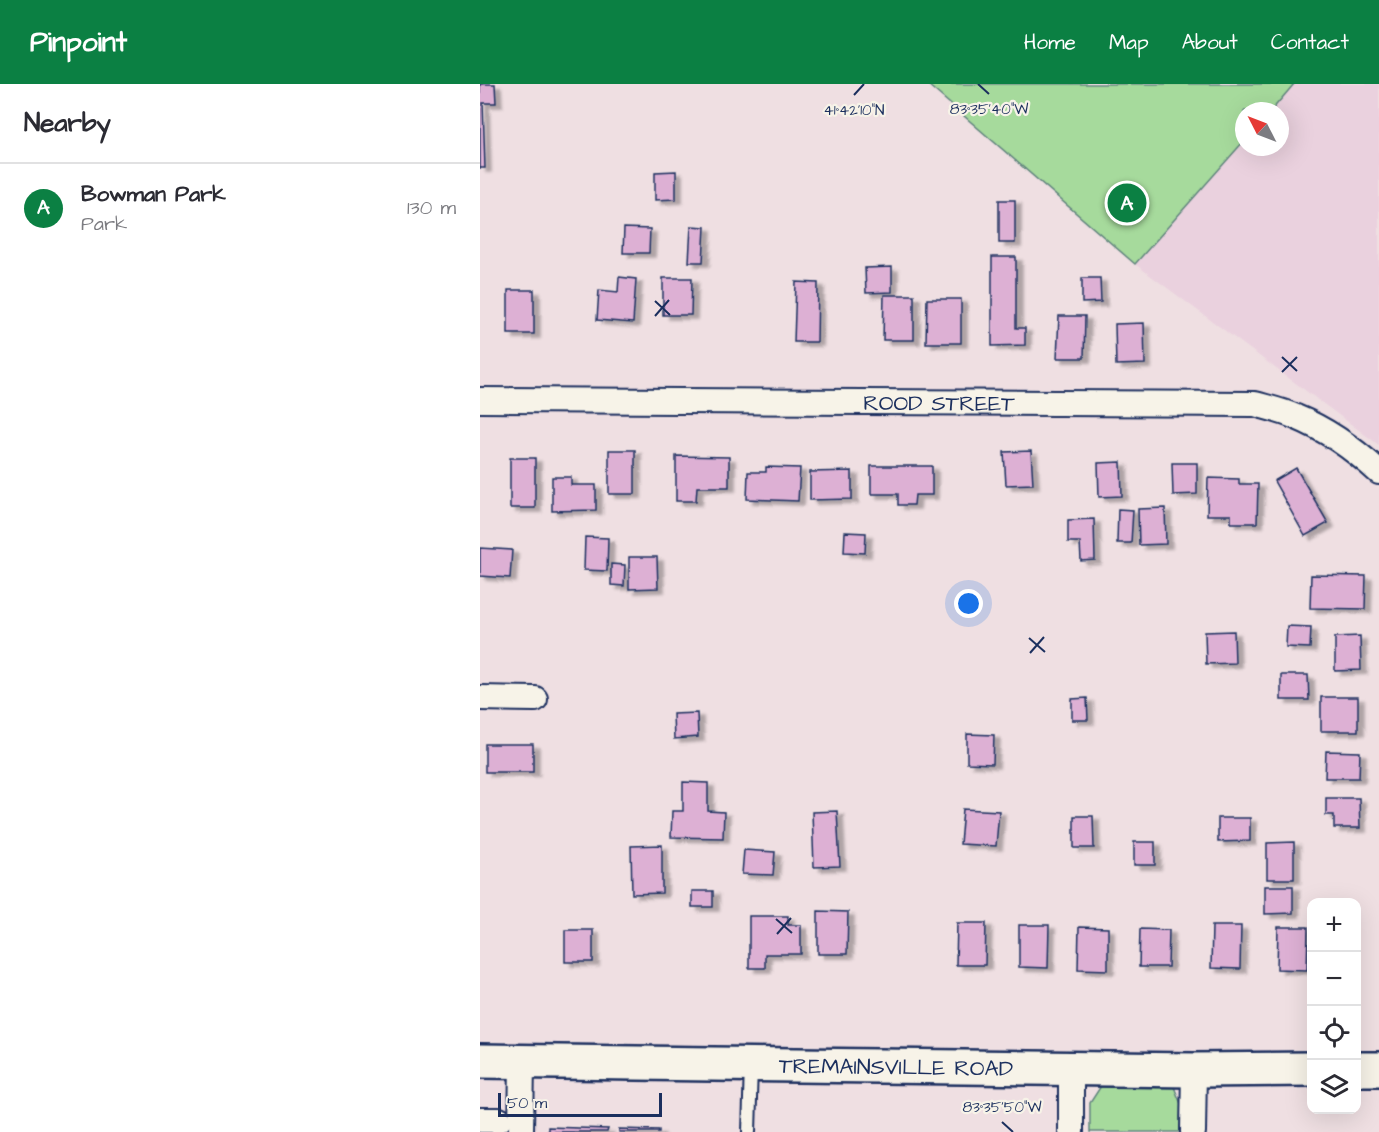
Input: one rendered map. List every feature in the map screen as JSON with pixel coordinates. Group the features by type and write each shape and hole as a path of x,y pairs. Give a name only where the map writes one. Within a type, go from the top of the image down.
{"street":[{"name":"ROOD STREET","path":"480,400 1255,404 1296,416 1332,434 1379,472"},
{"path":"480,699 535,699"},
{"name":"TREMAINSVILLE ROAD","path":"480,1061 1307,1070"},
{"path":"521,1132 522,1061"},
{"path":"1071,1068 1071,1132"},
{"path":"1361,1069 1379,1069"},
{"path":"1193,1132 1194,1070"}],"lane":[{"path":"749,1132 751,1064"}],"shaded area":[{"path":"1294,84 1379,84 1379,445 1135,264 1235,151 1235,156 1289,156 1289,102 1279,102"}],"green space":[{"path":"927,84 1294,84 1279,102 1235,102 1235,151 1135,264"},
{"path":"1101,1086 1174,1087 1181,1104 1180,1132 1090,1132 1090,1103"}],"building":[{"path":"480,84 495,84 496,103 483,103 485,168 480,168"},
{"path":"676,171 676,199 655,200 655,172"},
{"path":"999,200 1015,200 1015,243 999,243"},
{"path":"691,226 705,227 703,262 689,262"},
{"path":"624,228 650,229 649,253 623,253"},
{"path":"992,257 1016,257 1016,328 1025,328 1025,345 992,346"},
{"path":"892,267 892,292 866,293 865,268"},
{"path":"619,277 636,279 633,323 597,320 599,290 618,292"},
{"path":"663,278 692,278 691,315 663,315"},
{"path":"1082,278 1100,278 1101,302 1082,303"},
{"path":"796,282 818,283 817,342 794,342"},
{"path":"508,290 534,290 534,334 508,334"},
{"path":"884,295 914,295 914,340 883,340"},
{"path":"927,299 961,299 961,343 926,343"},
{"path":"1059,316 1085,316 1084,358 1057,358"},
{"path":"1144,323 1145,364 1116,365 1115,324"},
{"path":"609,450 635,450 635,494 609,494"},
{"path":"1031,451 1033,484 1006,485 1004,452"},
{"path":"676,456 729,457 729,487 697,487 696,501 676,501"},
{"path":"510,458 535,458 535,508 510,508"},
{"path":"1121,462 1122,496 1099,497 1098,463"},
{"path":"1172,463 1197,463 1197,494 1173,495"},
{"path":"871,466 932,466 932,495 915,495 914,505 898,505 898,494 871,494"},
{"path":"766,467 800,468 798,501 747,499 748,472 766,472"},
{"path":"1296,468 1328,523 1305,536 1274,481"},
{"path":"852,471 852,499 810,500 810,472"},
{"path":"552,477 571,477 571,485 596,485 596,510 552,511"},
{"path":"1208,478 1239,479 1239,484 1258,484 1257,523 1231,523 1231,515 1207,515"},
{"path":"1165,508 1166,544 1139,545 1138,509"},
{"path":"1118,509 1133,510 1131,543 1117,543"},
{"path":"1094,519 1095,560 1081,561 1080,542 1068,542 1068,520"},
{"path":"845,532 866,533 865,553 844,552"},
{"path":"585,537 608,538 607,571 584,570"},
{"path":"480,548 512,550 510,578 480,576"},
{"path":"629,557 657,557 658,588 629,589"},
{"path":"611,564 625,565 624,586 611,585"},
{"path":"1311,575 1366,576 1365,609 1310,608"},
{"path":"1287,626 1311,627 1310,648 1286,647"},
{"path":"1234,631 1235,663 1206,664 1205,632"},
{"path":"1360,636 1361,670 1335,671 1335,637"},
{"path":"1281,675 1308,675 1309,700 1281,700"},
{"path":"1321,697 1358,697 1358,731 1321,731"},
{"path":"1087,698 1088,720 1072,720 1072,699"},
{"path":"697,713 698,737 674,739 673,714"},
{"path":"967,734 994,735 993,764 967,763"},
{"path":"485,744 533,744 533,772 485,772"},
{"path":"1326,751 1360,752 1359,778 1325,778"},
{"path":"683,782 708,783 708,811 724,812 723,838 671,837 672,811 683,811"},
{"path":"1326,798 1359,798 1360,828 1334,828 1334,815 1326,815"},
{"path":"963,809 999,811 996,846 960,844"},
{"path":"837,811 840,866 814,867 812,812"},
{"path":"1074,816 1093,816 1094,848 1074,848"},
{"path":"1218,818 1250,818 1250,841 1218,842"},
{"path":"1134,842 1155,842 1155,865 1134,865"},
{"path":"1294,842 1294,879 1267,879 1267,843"},
{"path":"662,845 662,893 632,894 631,846"},
{"path":"744,850 775,852 773,875 742,874"},
{"path":"1265,886 1293,886 1293,913 1265,914"},
{"path":"692,891 713,891 713,907 692,907"},
{"path":"818,911 848,912 847,954 818,954"},
{"path":"749,916 788,916 788,925 801,925 801,954 765,954 765,968 749,968"},
{"path":"957,923 986,923 985,965 956,965"},
{"path":"1019,925 1049,925 1048,968 1019,967"},
{"path":"1212,926 1241,926 1240,969 1211,968"},
{"path":"1079,927 1108,928 1108,970 1078,969"},
{"path":"1278,927 1307,927 1307,970 1277,969"},
{"path":"1140,929 1169,930 1168,967 1139,967"},
{"path":"565,930 593,930 593,962 565,962"},
{"path":"548,1127 608,1129 607,1132 548,1132"},
{"path":"619,1129 659,1130 659,1132 619,1132"}],"place":[{"name":"Bowman Park","path":"1127,203"}]}
